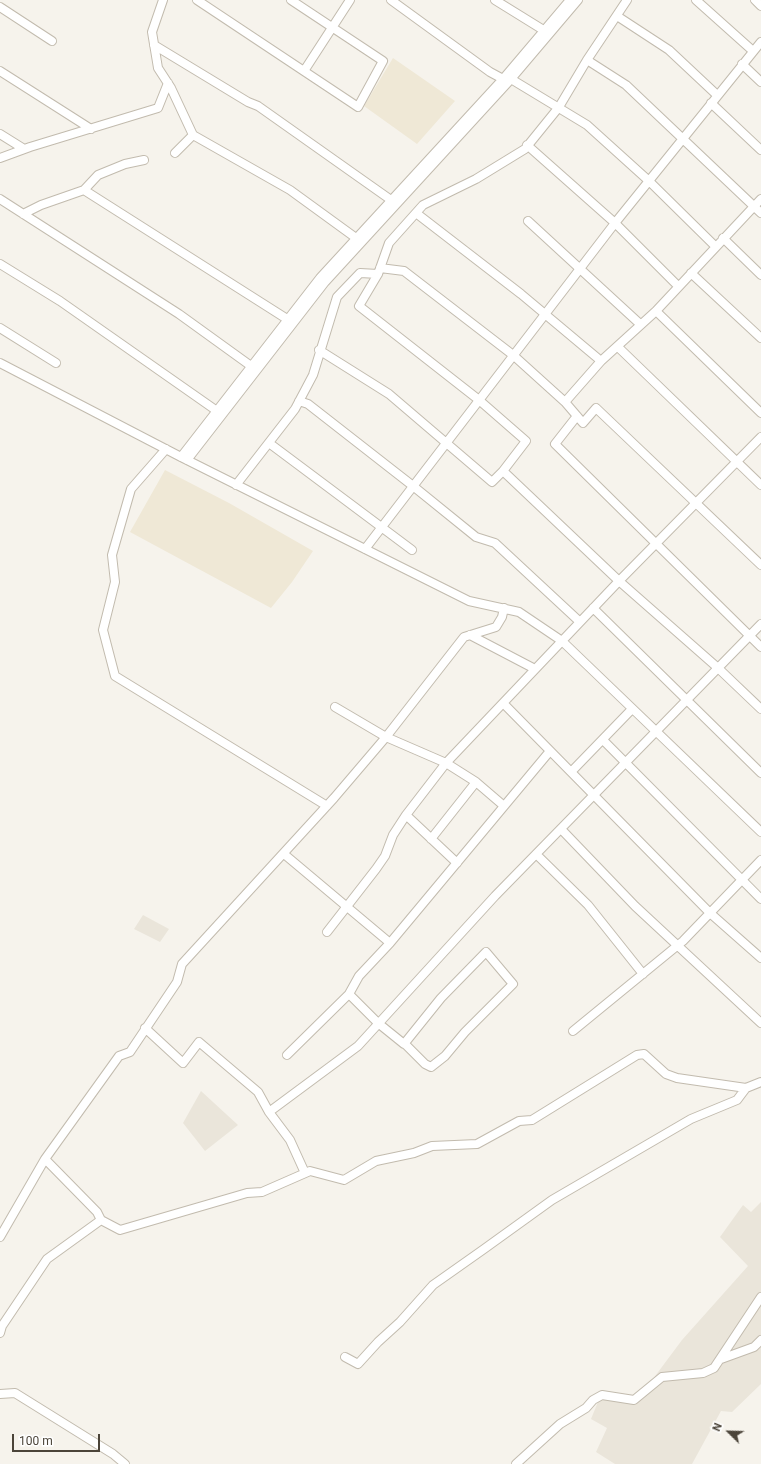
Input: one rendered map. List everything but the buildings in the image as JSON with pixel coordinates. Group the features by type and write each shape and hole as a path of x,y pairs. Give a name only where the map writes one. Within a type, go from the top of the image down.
{"street":[{"path":"163,0 152,32 158,68 178,101 193,135 290,190 356,238"},
{"path":"197,0 358,107 383,61 291,0"},
{"path":"304,71 350,0"},
{"path":"391,0 490,72 507,79 559,107 587,125 649,181 715,246"},
{"path":"494,0 545,31"},
{"path":"184,459 216,411 320,278 391,200 507,79 570,0"},
{"path":"184,459 325,282 578,0"},
{"path":"319,350 389,394 492,482 503,471 526,441 479,400 359,306 379,271 389,243 423,205 476,179 525,149 559,107 587,60 627,0"},
{"path":"696,0 753,50"},
{"path":"755,0 761,6"},
{"path":"0,6 52,41"},
{"path":"617,16 669,50 717,95"},
{"path":"365,549 615,223 753,50 761,42"},
{"path":"154,45 248,102 258,106 391,200"},
{"path":"587,60 626,85 761,214"},
{"path":"742,64 761,82"},
{"path":"0,71 91,129"},
{"path":"0,158 24,148 158,108 168,83"},
{"path":"711,103 761,150"},
{"path":"0,134 24,148"},
{"path":"175,153 193,135"},
{"path":"528,145 615,223 678,286"},
{"path":"23,214 41,205 84,190 98,175 125,164 144,160"},
{"path":"84,190 287,319"},
{"path":"0,199 180,314 251,366"},
{"path":"565,402 601,361 656,311 715,246 761,199"},
{"path":"416,213 522,294 601,361"},
{"path":"528,221 640,324"},
{"path":"723,238 761,274"},
{"path":"0,264 60,302 216,411"},
{"path":"236,485 295,410 313,375 319,350 337,297 360,273 404,271 513,355 565,402 583,423 596,408 695,504 761,565"},
{"path":"691,273 761,338"},
{"path":"656,311 761,413"},
{"path":"0,328 56,363"},
{"path":"618,347 761,485"},
{"path":"0,363 166,450 469,601 519,612 562,641 655,732 761,832"},
{"path":"299,400 308,404 476,537 495,543 580,622"},
{"path":"577,416 555,444 761,647"},
{"path":"327,932 385,856 393,835 406,815 446,763 619,581 761,437"},
{"path":"269,443 412,550"},
{"path":"166,450 131,488 112,555 115,582 103,630 115,676 327,806"},
{"path":"503,471 619,581 718,668 761,709"},
{"path":"0,1237 45,1159 119,1056 130,1052 177,982 182,964 327,806 386,737 464,637 496,628 502,617 504,608"},
{"path":"593,608 761,773"},
{"path":"269,1112 358,1046 495,896 761,624"},
{"path":"470,635 535,669"},
{"path":"503,703 710,913 761,958"},
{"path":"335,707 386,737 446,763 476,782 504,806"},
{"path":"571,772 632,709"},
{"path":"603,740 761,899"},
{"path":"287,1055 349,994 359,976 390,943 550,751"},
{"path":"431,839 476,782"},
{"path":"406,815 457,863"},
{"path":"562,828 635,906 676,946 721,985 761,1023"},
{"path":"284,854 348,906 390,943"},
{"path":"536,854 588,905 643,974"},
{"path":"573,1031 676,946 761,860"},
{"path":"349,994 378,1023 404,1043 425,1064 432,1067 445,1056 465,1032 513,984 486,952 441,998 404,1043"},
{"path":"145,1028 183,1063 199,1042 258,1092 269,1112 290,1140 305,1173"},
{"path":"45,1159 97,1212 101,1220 120,1230 247,1193 262,1192 310,1171 344,1180 376,1161 414,1153 432,1146 477,1144 519,1121 532,1120 637,1055 644,1054 666,1074 677,1078 746,1088 761,1082"},
{"path":"345,1357 358,1364 378,1342 400,1322 433,1285 552,1200 691,1119 737,1100 746,1088"},
{"path":"0,1332 2,1320 47,1259 101,1220"},
{"path":"516,1464 560,1424 586,1408 593,1400 602,1395 634,1400 662,1378 703,1373 714,1368 761,1297"},
{"path":"721,1359 754,1347 761,1340"},
{"path":"0,1394 15,1393 113,1454 125,1464"}],"shaded area":[{"path":"393,58 455,101 417,144 364,106"},
{"path":"165,470 229,503 313,551 292,582 271,608 130,532"},
{"path":"143,915 169,929 160,942 134,929"},
{"path":"201,1091 238,1125 205,1151 183,1123"},
{"path":"761,1202 761,1384 732,1412 721,1411 692,1464 615,1464 596,1452 607,1428 591,1419 600,1397 635,1403 682,1340 748,1266 720,1237 743,1205 751,1212"}]}
